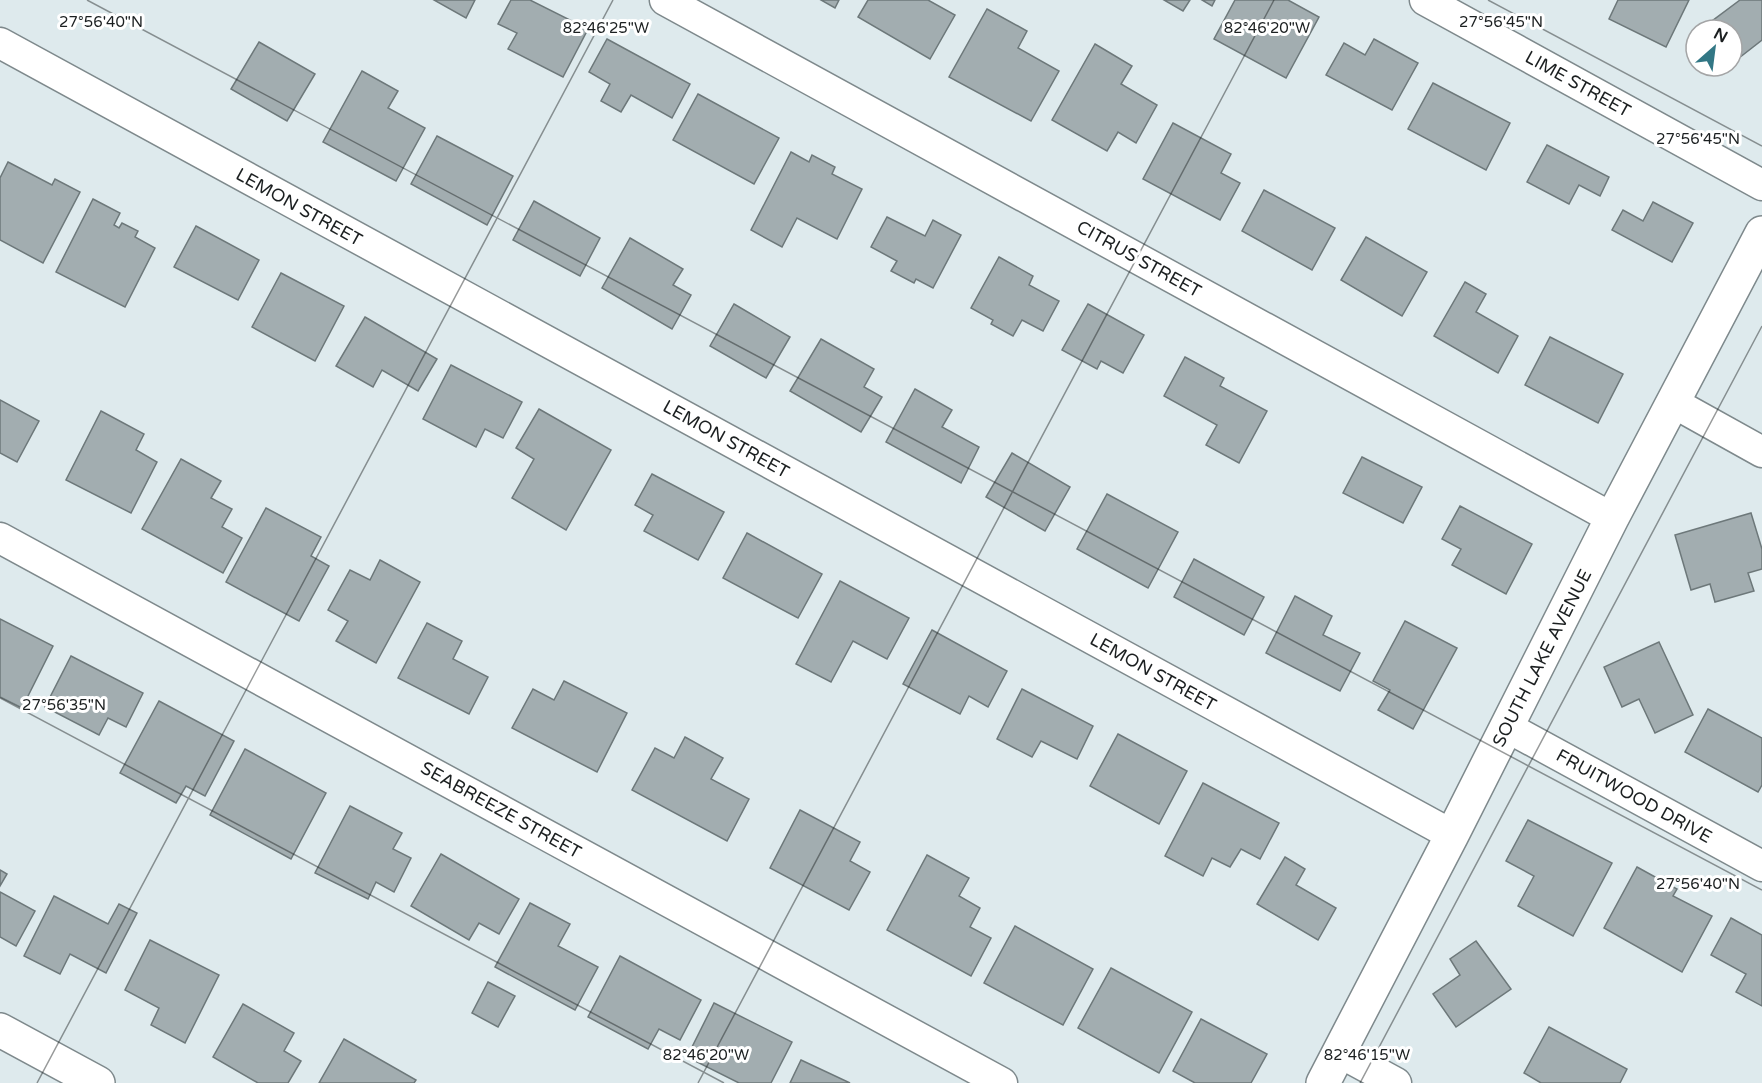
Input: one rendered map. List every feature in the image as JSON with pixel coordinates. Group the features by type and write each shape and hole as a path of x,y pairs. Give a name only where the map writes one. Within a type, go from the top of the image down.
{"street":[{"name":"CITRUS STREET","path":"665,0 1612,518"},
{"name":"LIME STREET","path":"1425,0 1762,185"},
{"name":"LEMON STREET","path":"0,44 1452,835"},
{"name":"SOUTH LAKE AVENUE","path":"1323,1083 1452,835 1612,518 1762,233"},
{"path":"1674,404 1762,452"},
{"name":"SEABREEZE STREET","path":"0,538 1002,1083"},
{"name":"FRUITWOOD DRIVE","path":"1507,727 1762,866"},
{"path":"0,1030 98,1083"},
{"path":"1339,1052 1396,1083"}],"building":[{"path":"434,0 475,0 466,18"},
{"path":"511,0 530,0 588,29 563,77 508,49 517,33 498,24"},
{"path":"821,0 839,0 835,8"},
{"path":"868,0 928,0 955,15 930,59 858,17"},
{"path":"1164,0 1190,0 1183,11"},
{"path":"1202,0 1215,0 1212,6"},
{"path":"1235,0 1288,0 1319,17 1286,78 1214,39"},
{"path":"1618,0 1689,0 1666,47 1609,19"},
{"path":"1740,0 1762,0 1762,40 1744,54 1744,18 1716,18"},
{"path":"987,9 1027,31 1018,48 1059,71 1031,121 949,77"},
{"path":"607,39 690,84 672,118 631,95 621,112 601,101 610,84 589,72"},
{"path":"1374,39 1418,63 1392,110 1326,75 1344,43 1365,55"},
{"path":"259,42 315,74 287,121 231,89"},
{"path":"1095,44 1132,66 1121,84 1157,105 1136,143 1118,132 1107,151 1052,120"},
{"path":"362,71 398,91 388,108 425,128 396,181 323,142"},
{"path":"1433,83 1510,123 1486,170 1408,129"},
{"path":"698,94 779,138 754,184 673,140"},
{"path":"1173,123 1231,154 1221,173 1240,183 1220,220 1143,179"},
{"path":"437,136 513,176 487,225 411,184"},
{"path":"1547,145 1609,177 1600,196 1579,185 1569,204 1527,182"},
{"path":"791,152 809,162 812,155 835,167 832,174 862,189 837,239 797,218 782,247 751,230"},
{"path":"8,162 52,185 55,179 80,192 43,263 0,240 0,178"},
{"path":"1264,190 1335,228 1312,270 1242,231"},
{"path":"93,199 120,213 114,225 119,228 122,223 138,231 135,237 155,248 125,307 56,272"},
{"path":"534,201 600,238 580,276 513,240"},
{"path":"1653,202 1693,223 1672,262 1612,230 1623,210 1643,221"},
{"path":"887,217 925,236 933,220 961,235 933,288 916,279 914,283 891,271 897,261 871,247"},
{"path":"196,226 259,260 238,300 174,267"},
{"path":"1366,237 1427,272 1402,316 1341,280"},
{"path":"630,238 683,269 673,285 691,295 672,329 602,288"},
{"path":"999,257 1033,276 1029,285 1059,301 1043,331 1022,320 1013,336 991,324 993,320 971,308"},
{"path":"281,273 344,306 315,361 252,327"},
{"path":"1465,282 1486,294 1476,312 1518,336 1498,373 1434,336"},
{"path":"734,304 790,337 766,378 710,346"},
{"path":"1088,304 1144,335 1123,373 1101,361 1097,369 1062,350"},
{"path":"365,317 437,359 418,391 382,370 373,387 336,366"},
{"path":"1550,337 1623,374 1598,423 1525,385"},
{"path":"821,339 874,369 864,387 882,397 861,432 790,391"},
{"path":"1185,357 1224,378 1220,386 1267,411 1239,463 1206,445 1217,425 1164,396"},
{"path":"451,365 522,402 503,438 485,429 476,447 423,419"},
{"path":"915,389 952,410 942,427 979,447 961,483 886,442"},
{"path":"0,400 39,421 17,462 0,453"},
{"path":"539,409 611,450 566,530 512,498 534,459 516,448"},
{"path":"101,411 144,434 136,450 157,462 131,513 66,480"},
{"path":"1012,453 1070,487 1045,531 986,497"},
{"path":"1362,457 1422,487 1403,523 1343,493"},
{"path":"181,459 221,481 211,498 232,509 222,527 242,538 223,573 142,529"},
{"path":"652,474 724,512 698,560 644,531 653,515 635,505"},
{"path":"1107,494 1178,532 1148,588 1077,549"},
{"path":"1460,506 1532,544 1506,594 1452,565 1461,549 1442,539"},
{"path":"266,508 321,537 311,556 329,566 299,621 226,582"},
{"path":"1751,513 1762,549 1762,569 1748,573 1754,591 1715,602 1710,584 1691,590 1675,535"},
{"path":"747,533 822,574 798,618 723,578"},
{"path":"1194,559 1264,597 1244,635 1174,597"},
{"path":"380,560 420,582 376,663 336,641 348,621 328,610 350,570 370,580"},
{"path":"840,581 909,618 887,659 853,641 831,682 796,664"},
{"path":"1295,596 1332,616 1323,635 1360,653 1340,691 1266,653"},
{"path":"0,619 53,646 22,708 0,697"},
{"path":"1405,621 1457,648 1413,729 1378,710 1390,690 1373,681"},
{"path":"427,623 462,641 453,659 488,677 469,714 398,678"},
{"path":"932,630 1007,671 988,707 969,696 960,714 903,684"},
{"path":"1659,642 1693,715 1655,733 1639,699 1622,707 1604,667"},
{"path":"71,656 143,693 126,727 108,718 99,735 45,707"},
{"path":"564,681 627,713 597,772 512,728 533,689 554,700"},
{"path":"1022,689 1093,726 1077,759 1041,741 1032,757 997,739"},
{"path":"159,701 234,741 205,796 186,786 176,803 120,773"},
{"path":"1708,709 1762,738 1762,785 1758,792 1685,752"},
{"path":"1118,734 1187,771 1159,824 1090,786"},
{"path":"685,737 723,758 711,779 749,799 727,841 632,790 655,748 674,758"},
{"path":"245,749 326,793 291,859 210,815"},
{"path":"1203,783 1279,823 1260,859 1241,849 1230,867 1212,858 1203,876 1165,856"},
{"path":"350,806 402,833 393,849 411,858 394,892 376,882 368,899 315,873"},
{"path":"800,810 860,842 850,861 870,872 849,910 770,868"},
{"path":"1528,820 1612,863 1573,936 1518,906 1534,876 1506,861"},
{"path":"441,854 519,899 499,934 479,923 469,940 411,906"},
{"path":"927,855 969,878 959,896 980,908 970,927 991,938 971,976 887,930"},
{"path":"1285,857 1305,869 1296,885 1336,908 1318,940 1257,904"},
{"path":"1637,867 1677,889 1673,896 1712,916 1682,972 1604,928"},
{"path":"0,870 7,874 0,886"},
{"path":"0,892 35,911 16,946 0,937"},
{"path":"54,896 108,924 119,904 137,913 106,973 70,954 60,974 24,956"},
{"path":"530,903 570,924 558,946 598,967 575,1010 495,967"},
{"path":"1731,918 1762,935 1762,1006 1736,992 1746,974 1711,955"},
{"path":"1015,926 1093,969 1063,1025 984,983"},
{"path":"150,940 219,975 185,1043 151,1025 159,1008 125,990"},
{"path":"1476,941 1511,989 1456,1027 1433,994 1460,975 1450,959"},
{"path":"620,956 701,1000 680,1040 659,1029 648,1049 588,1017"},
{"path":"1111,968 1192,1012 1159,1073 1078,1028"},
{"path":"488,982 515,996 498,1027 472,1013"},
{"path":"714,1003 792,1042 771,1083 739,1083 687,1057"},
{"path":"243,1004 294,1033 284,1051 301,1061 288,1083 258,1083 213,1057"},
{"path":"1201,1019 1267,1054 1251,1083 1195,1083 1173,1071"},
{"path":"1549,1027 1627,1069 1620,1083 1541,1083 1524,1073"},
{"path":"344,1039 416,1080 414,1083 319,1083"},
{"path":"801,1060 850,1083 790,1083"}]}
